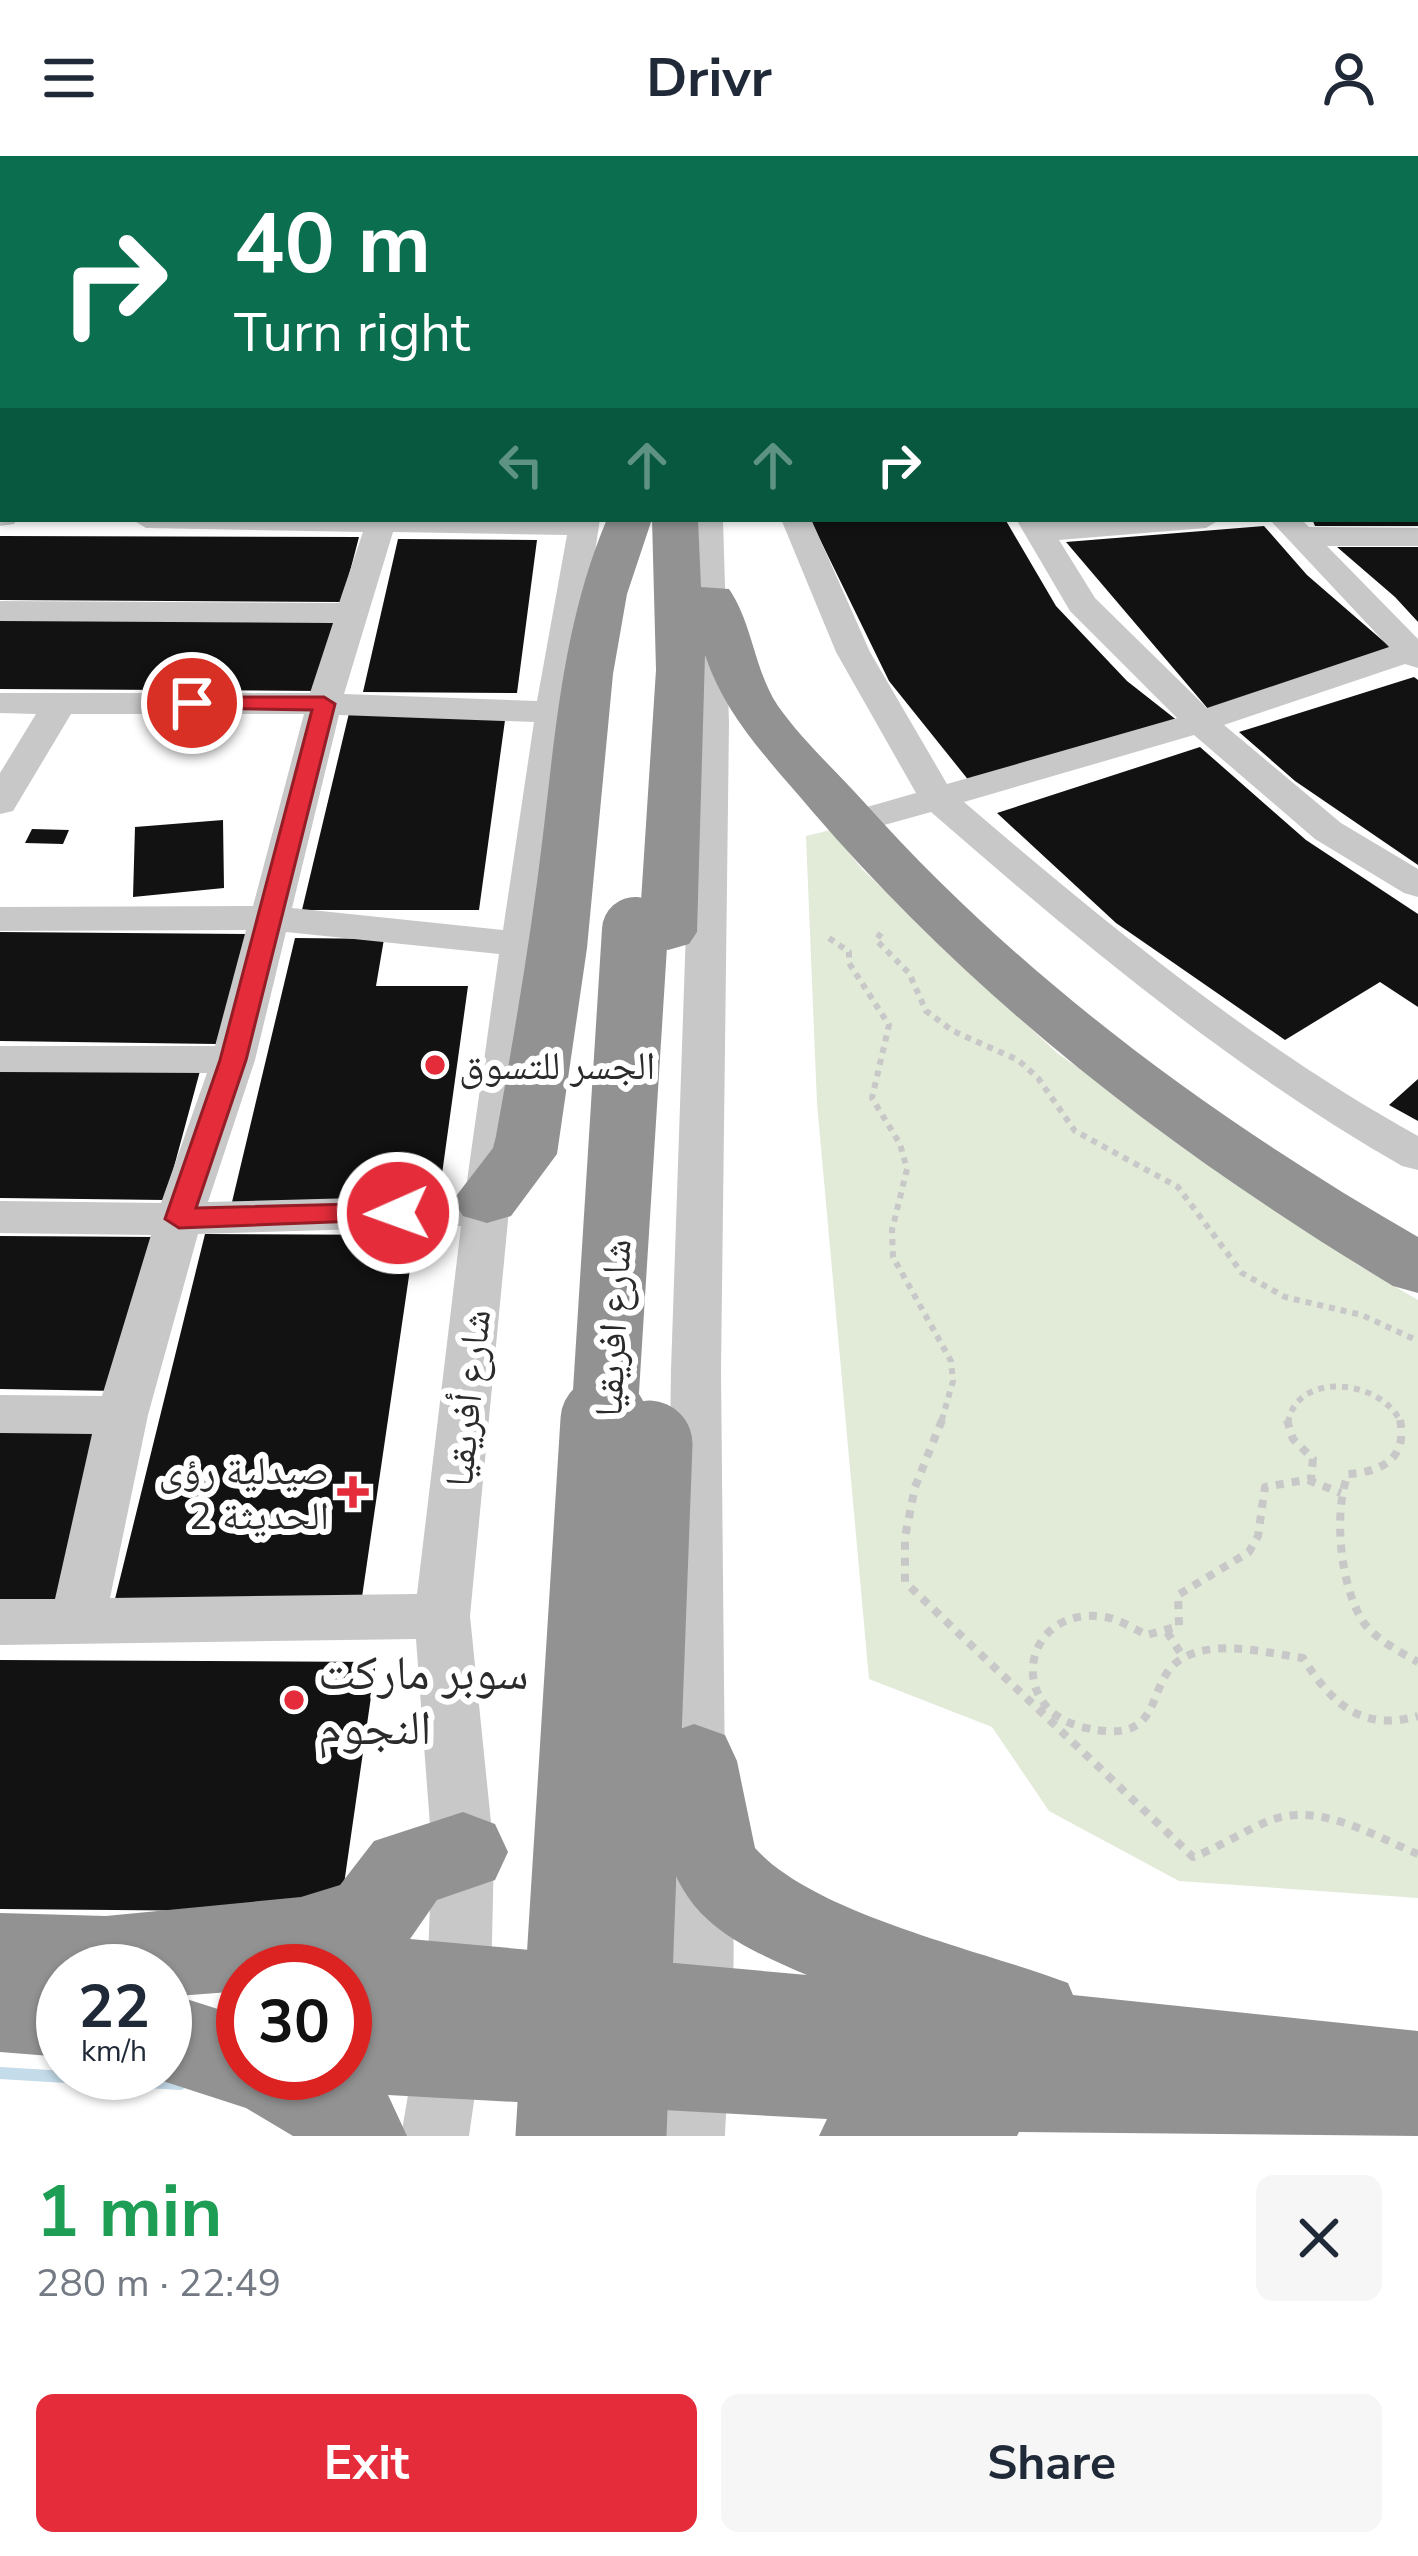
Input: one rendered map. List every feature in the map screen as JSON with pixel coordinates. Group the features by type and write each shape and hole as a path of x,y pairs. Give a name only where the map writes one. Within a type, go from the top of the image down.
{"highway":[{"path":"487,1205 524,1154 555,982 587,684 611,559 600,522"},
{"name":"شارع افريقيا","path":"623,2136 652,931 642,522"},
{"name":"شارع افريقيا","path":"559,2136 652,931 681,670 675,522"},
{"path":"712,599 746,696 946,926 1207,1134 1349,1230 1418,1269"},
{"path":"694,1761 717,1870 734,1893 777,1918 1105,2067 1418,2130"},
{"path":"192,1973 360,1923 388,1899 406,1870 463,1852"},
{"path":"0,1956 36,1969"},
{"path":"372,1998 446,2058"},
{"path":"0,2007 36,2004"},
{"path":"372,2066 446,2058 695,2070 1105,2067 1418,2078"},
{"path":"869,2136 896,2119 1105,2067"}],"street":[{"path":"77,1623 122,1415 179,1219 233,1060 324,704 381,522"},
{"name":"شارع أفريقيا","path":"446,2058 463,1852 442,1616 487,1205 554,712 600,522"},
{"path":"695,2070 696,1348 712,599 708,522"},
{"path":"797,522 853,652 937,798 1070,913 1317,1098 1418,1155"},
{"path":"1132,522 1034,526 1082,604 1239,760 1328,831 1418,885"},
{"path":"852,823 1414,655 1290,528"},
{"path":"1290,528 1418,537"},
{"path":"0,611 355,613"},
{"path":"0,703 324,704 554,712"},
{"path":"0,803 60,703"},
{"path":"0,920 268,918 522,944"},
{"path":"0,1059 233,1060"},
{"path":"0,1217 179,1219 487,1205"},
{"path":"0,1414 122,1415"},
{"path":"0,1622 442,1616"}],"path":[{"path":"881,933 876,940 909,973 926,1011 953,1031 1018,1060 1038,1078 1075,1131 1178,1187 1243,1273 1285,1297 1362,1315 1418,1341"},
{"path":"830,938 849,952 849,963 889,1025 872,1098 900,1144 907,1169 892,1230 893,1257 951,1361 944,1417 915,1487 904,1538 905,1582 1193,1857 1272,1820 1305,1815 1334,1819 1418,1854"},
{"path":"1308,1480 1313,1459 1288,1430 1288,1411 1300,1395 1322,1387 1348,1386 1375,1394 1396,1409 1408,1428 1409,1448 1398,1464 1376,1474 1348,1474 1341,1493 1346,1566 1364,1621 1418,1662"},
{"path":"1341,1493 1308,1480 1265,1487 1255,1545 1228,1569 1178,1595 1178,1626 1167,1632 1147,1634 1111,1617 1060,1618 1046,1628 1032,1658 1040,1699 1056,1716 1077,1726 1109,1729 1137,1724 1156,1711 1169,1667 1183,1657 1250,1651 1303,1658 1344,1713 1372,1724 1397,1724 1418,1716"},
{"path":"1167,1632 1183,1657"}],"green space":[{"path":"831,830 862,869 1057,1053 1358,1265 1418,1300 1418,1898 1179,1881 1049,1811 992,1727 869,1679 817,1103 806,836"}],"building":[{"path":"811,522 1007,522 1056,606 1127,681 1183,725 974,787 889,681"},
{"path":"1313,522 1418,522 1418,526 1315,526"},
{"path":"1264,526 1307,575 1397,653 1209,710 1066,542"},
{"path":"0,536 359,537 342,602 0,600"},
{"path":"398,539 537,540 517,693 363,692"},
{"path":"1337,547 1418,547 1418,622 1395,597"},
{"path":"0,616 339,618 320,691 0,689"},
{"path":"1414,677 1418,680 1418,865 1295,781 1239,732"},
{"path":"349,713 506,713 479,910 302,910"},
{"path":"1200,747 1306,840 1418,914 1418,1007 1380,982 1285,1040 1116,923 997,813"},
{"path":"223,820 224,888 133,897 135,827"},
{"path":"32,829 69,830 63,844 25,843"},
{"path":"0,932 246,934 217,1044 0,1041"},
{"path":"295,938 384,939 376,986 468,986 438,1203 232,1202"},
{"path":"0,1070 200,1071 165,1200 0,1198"},
{"path":"1418,1079 1418,1121 1389,1105"},
{"path":"205,1234 415,1235 361,1604 114,1603"},
{"path":"0,1236 160,1237 119,1391 0,1389"},
{"path":"0,1425 104,1426 56,1610 0,1609"},
{"path":"0,1660 376,1662 340,1912 0,1909"}],"waterway":[{"path":"0,2073 36,2075"}],"place":[{"name":"الجسر للتسوق","path":"435,1065"},
{"name":"صيدلية رؤى الحديثة 2","path":"353,1492"},
{"name":"سوبر ماركت النجوم","path":"294,1700"}],"route":[{"path":"192,703 324,704 233,1060 179,1219 398,1213"}]}
